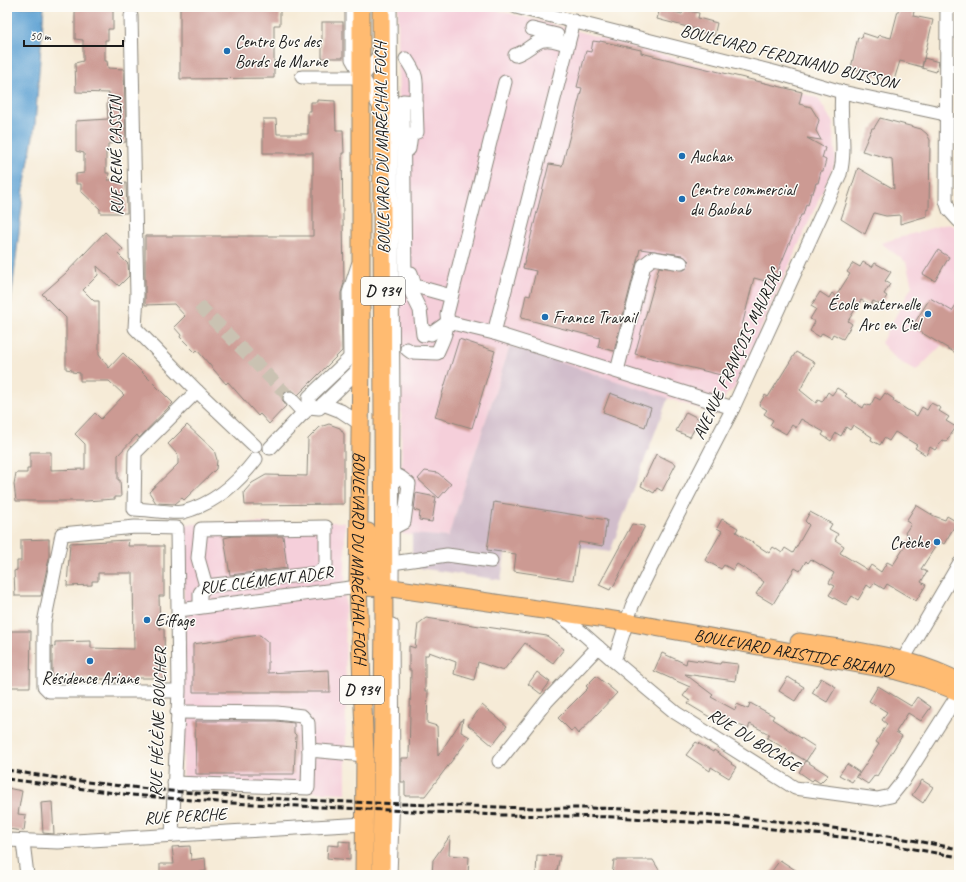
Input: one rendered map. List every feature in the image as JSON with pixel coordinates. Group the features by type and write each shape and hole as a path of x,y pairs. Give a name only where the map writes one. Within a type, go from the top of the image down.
{"main road":[{"name":"BOULEVARD DU MARÉCHAL FOCH","path":"361,7 361,254 356,360 360,423 358,586 365,755 364,875"},
{"name":"BOULEVARD DU MARÉCHAL FOCH","path":"381,7 388,358 388,588 383,715 381,875"},
{"path":"356,360 388,358"},
{"path":"360,512 370,538 371,566 388,588"},
{"path":"358,586 370,602 372,672 383,715"},
{"name":"BOULEVARD ARISTIDE BRIAND","path":"358,586 388,588 552,610 627,622 658,619 899,665 929,667 959,681"},
{"name":"BOULEVARD ARISTIDE BRIAND","path":"899,665 926,679 959,692"}],"street":[{"path":"352,7 352,59 382,111"},
{"path":"390,7 388,358 407,349 410,342 425,334 428,328 448,318 733,408"},
{"name":"BOULEVARD FERDINAND BUISSON","path":"516,7 774,72 842,92 946,114"},
{"path":"947,7 946,201 949,210 959,221"},
{"name":"RUE RENÉ CASSIN","path":"131,16 137,295 136,328 197,391 255,446"},
{"path":"494,333 565,44 574,21"},
{"path":"532,29 561,36 565,44"},
{"path":"515,55 524,53 542,40 565,44"},
{"path":"362,77 381,53"},
{"path":"406,59 416,74 409,101 405,280 420,310 425,334"},
{"path":"302,77 362,77"},
{"path":"407,349 411,352 437,353 448,318 451,296 505,82"},
{"name":"AVENUE FRANÇOIS MAURIAC","path":"627,622 632,606 660,549 733,408 840,174 844,154 840,110 842,92"},
{"path":"409,101 418,132 411,134 409,139 411,277 415,286 451,296"},
{"path":"617,371 644,265 653,258 681,264"},
{"path":"290,398 307,410 320,408 355,373 356,360"},
{"path":"270,448 263,443 255,446 252,454 256,459 261,461 267,459 270,454 270,448 307,410 309,397 356,360"},
{"path":"197,391 135,453 134,509 182,512 215,498 227,491 256,459"},
{"path":"323,404 341,411 360,423"},
{"path":"388,472 409,484 404,522 388,531"},
{"name":"RUE HÉLÈNE BOUCHER","path":"172,835 178,691 179,610 177,528 136,527 62,534 44,623 44,686 49,691 178,691"},
{"path":"200,607 200,593 206,586 318,572 326,565 326,527 201,529 198,558 206,586"},
{"path":"388,563 447,555 491,561"},
{"path":"899,665 959,564"},
{"name":"RUE CLÉMENT ADER","path":"179,610 358,586"},
{"path":"388,588 393,795 390,875"},
{"name":"RUE DU BOCAGE","path":"552,610 579,630 676,713 795,788 877,799 891,796 903,781 959,692"},
{"path":"614,661 627,622"},
{"path":"499,761 546,702 598,647"},
{"path":"174,783 308,788 308,724 302,716 277,713 177,712"},
{"path":"309,750 365,755"},
{"name":"RUE PERCHE","path":"7,840 23,842 58,842 365,824"},
{"path":"23,842 27,875"}],"shaded area":[{"path":"398,7 485,7 570,29 818,98 833,123 836,161 734,389 726,395 718,415 510,346 448,537 402,534"},
{"name":"École maternelle Arc en Ciel","path":"949,223 959,230 959,355 943,344 916,371 897,360 881,343 912,286 906,262 881,243"},
{"path":"510,346 668,398 610,552 513,537 510,554 505,554 501,580 412,567 412,534 448,537"},
{"path":"345,522 346,793 183,787 184,524"}],"water":[{"path":"7,7 44,7 35,125 24,189 7,336"}],"building":[{"name":"Centre Bus des Bords de Marne","path":"180,7 280,7 280,25 274,25 274,78 180,79"},
{"path":"899,7 915,7 913,16 933,20 922,67 900,61 894,80 851,68 858,37 862,38 863,33 878,38 879,35 891,38"},
{"path":"80,8 113,8 113,29 108,29 108,40 105,40 105,61 107,61 108,68 124,69 126,142 108,144 108,151 106,151 106,173 109,173 108,180 116,180 116,183 126,183 127,213 100,213 100,209 81,191 81,184 76,184 76,174 84,173 84,153 76,151 76,121 108,119 107,105 109,93 76,92 75,63 83,61 83,40 75,39 75,10 80,10"},
{"path":"660,8 682,14 684,10 699,13 698,18 717,23 714,36 695,31 695,29 657,19"},
{"path":"322,22 343,22 343,58 322,58"},
{"name":"Centre commercial du Baobab","path":"593,41 600,41 641,50 641,53 802,92 799,104 811,107 819,120 816,131 821,140 807,138 825,148 822,158 826,160 823,171 821,171 818,183 816,183 813,193 811,193 808,205 806,204 803,215 801,215 773,283 754,278 742,326 745,328 741,341 739,341 729,377 635,354 659,267 684,270 687,268 689,261 682,255 640,249 614,351 598,347 600,338 521,318 526,295 530,296 536,271 523,268 549,164 562,166 582,88 577,87 586,51 591,52"},
{"path":"924,58 939,62 936,72 922,68"},
{"path":"317,100 335,101 336,130 343,130 344,283 341,293 342,351 298,395 292,390 284,392 282,399 286,406 269,424 260,414 258,416 228,382 226,384 197,350 195,352 180,337 181,335 174,327 185,316 174,304 145,305 145,236 313,236 313,153 263,153 263,119 276,119 277,134 308,134 308,111 311,111 311,102 317,102"},
{"path":"880,118 921,129 927,134 930,140 929,210 927,209 927,216 900,224 900,215 886,216 874,213 865,234 841,219 858,168 894,189 892,159 862,151 872,128 874,128"},
{"path":"105,232 123,249 118,254 128,264 129,276 119,286 97,266 98,275 83,290 94,301 99,301 99,355 109,368 123,353 173,403 139,438 137,435 118,455 118,480 120,480 121,497 115,497 115,499 86,501 16,501 14,484 16,473 27,473 27,469 30,469 30,452 51,452 51,470 85,469 85,444 75,434 95,413 101,419 124,395 109,381 80,381 80,373 72,372 72,370 66,369 66,318 42,294 66,273"},
{"path":"938,250 949,257 935,281 923,274"},
{"path":"863,262 872,267 875,263 891,272 885,281 890,284 884,294 887,296 881,305 873,301 871,305 861,300 848,321 852,324 843,339 833,334 831,338 822,333 820,337 810,331 815,322 810,319 816,309 811,306 820,292 829,298 832,293 836,296 850,274 847,272 853,263 860,267"},
{"path":"930,298 952,311 959,300 959,355 912,327"},
{"path":"459,339 495,351 472,428 435,417"},
{"path":"796,352 815,363 800,390 816,403 818,400 822,402 828,392 832,395 837,388 847,394 845,396 863,408 865,404 870,406 875,397 880,400 885,393 894,399 893,401 917,416 922,407 927,410 931,403 941,408 939,411 949,417 946,421 956,427 946,442 942,440 935,450 930,447 926,455 915,448 917,445 895,432 889,441 884,438 880,445 871,440 872,437 853,425 850,430 846,427 841,436 836,433 831,441 822,435 824,432 801,419 796,428 792,425 786,434 770,425 773,420 764,414 767,410 759,405 765,395 768,397"},
{"path":"610,393 651,408 645,427 603,412"},
{"path":"686,412 700,419 690,437 676,431"},
{"path":"329,424 340,428 344,434 344,504 245,505 244,492 252,483 266,475 307,476 308,439 320,427"},
{"path":"187,425 214,450 217,460 216,469 184,500 182,498 175,504 156,503 149,492 178,464 178,455 168,444"},
{"path":"656,454 676,464 662,491 657,488 654,493 641,486"},
{"path":"425,471 438,473 451,484 439,498 418,479"},
{"path":"416,493 436,497 432,522 419,520 420,512 414,510"},
{"path":"494,502 607,520 603,546 579,542 573,580 514,571 516,554 487,550"},
{"path":"916,505 934,516 945,520 947,516 957,522 944,544 939,541 921,569 927,572 921,582 926,585 916,601 887,584 884,589 874,583 871,588 867,585 858,600 852,596 846,605 829,595 835,586 829,583 834,573 811,559 808,563 806,561 800,571 795,568 773,604 756,594 764,582 755,575 737,564 733,570 724,565 721,569 705,560 722,531 717,528 722,519 738,528 736,532 769,553 773,547 782,553 785,548 793,553 809,525 805,521 810,512 832,524 829,529 838,534 835,540 844,546 840,553 868,570 871,565 881,572 887,562 893,565 911,537 905,533 911,524 906,521"},
{"path":"632,524 645,526 610,590 599,585"},
{"path":"233,536 283,536 287,568 230,575 224,538"},
{"path":"49,539 49,559 41,596 15,596 14,571 17,570 17,561 21,561 21,540"},
{"path":"129,540 128,546 164,546 164,596 159,596 160,629 164,629 165,678 133,678 132,683 109,683 109,679 52,679 52,646 55,647 55,642 91,641 91,648 134,649 133,573 98,573 98,581 92,581 92,585 67,586 70,543"},
{"path":"426,618 547,636 564,649 553,663 525,643 503,671 478,662 474,680 454,674 456,662 429,652 428,655 425,655 425,691 428,691 427,723 437,726 438,756 463,718 461,732 470,737 425,796 405,796 405,782 401,782 401,758 409,758 411,670 409,670 409,646 415,648 418,624"},
{"path":"7,631 31,631 30,687 7,687"},
{"path":"260,635 268,642 268,673 329,670 330,692 193,692 193,644"},
{"path":"662,653 686,664 687,659 720,664 721,662 738,664 735,681 685,674 713,695 711,697 735,710 737,704 748,709 750,703 774,716 772,719 815,747 806,761 767,738 769,734 750,724 748,729 730,721 728,728 688,704 690,701 683,696 690,687 654,671"},
{"path":"537,672 550,682 541,694 528,684"},
{"path":"596,676 617,693 578,734 574,729 571,731 558,718 588,688 586,686"},
{"path":"788,677 804,687 795,701 779,691"},
{"path":"821,678 836,687 827,702 812,693"},
{"path":"878,686 911,706 917,697 931,707 921,721 908,713 896,732 902,736 877,776 875,775 868,784 857,777 879,744 876,742 887,724 882,720 887,712 869,701"},
{"path":"482,705 507,726 492,745 468,725"},
{"path":"195,721 276,721 294,723 294,733 296,735 294,774 196,774"},
{"path":"696,742 713,752 714,750 736,767 729,778 711,767 710,771 686,755"},
{"path":"806,761 828,775 820,783 814,779 812,781 799,772"},
{"path":"847,764 859,772 852,782 839,775"},
{"path":"922,780 933,787 923,803 912,795"},
{"path":"7,788 22,791 18,814 26,815 24,831 7,829"},
{"path":"52,802 54,834 43,833 41,803"},
{"path":"450,836 449,855 469,857 468,875 432,875 433,860"},
{"path":"339,841 350,842 350,860 327,858 328,845 339,846"},
{"path":"190,846 191,860 205,858 206,871 200,872 200,875 160,875 160,864 174,864 172,847"},
{"path":"537,855 560,856 556,875 536,875"},
{"path":"614,860 653,860 662,875 612,875"},
{"path":"780,860 803,875 769,875"}],"tunnel":[{"path":"199,305 290,398"}],"railway":[{"path":"7,770 130,787 191,793 315,800 516,808 625,809 751,818 876,834 959,849"},
{"path":"7,779 131,795 230,803 501,815 616,817 747,826 858,839 959,857"}],"place":[{"name":"Centre Bus des Bords de Marne","path":"227,51"},
{"name":"Auchan","path":"682,156"},
{"name":"Centre commercial du Baobab","path":"682,199"},
{"name":"École maternelle Arc en Ciel","path":"928,314"},
{"name":"France Travail","path":"545,317"},
{"name":"Crèche","path":"937,542"},
{"name":"Eiffage","path":"147,620"},
{"name":"Résidence Ariane","path":"90,661"}]}
